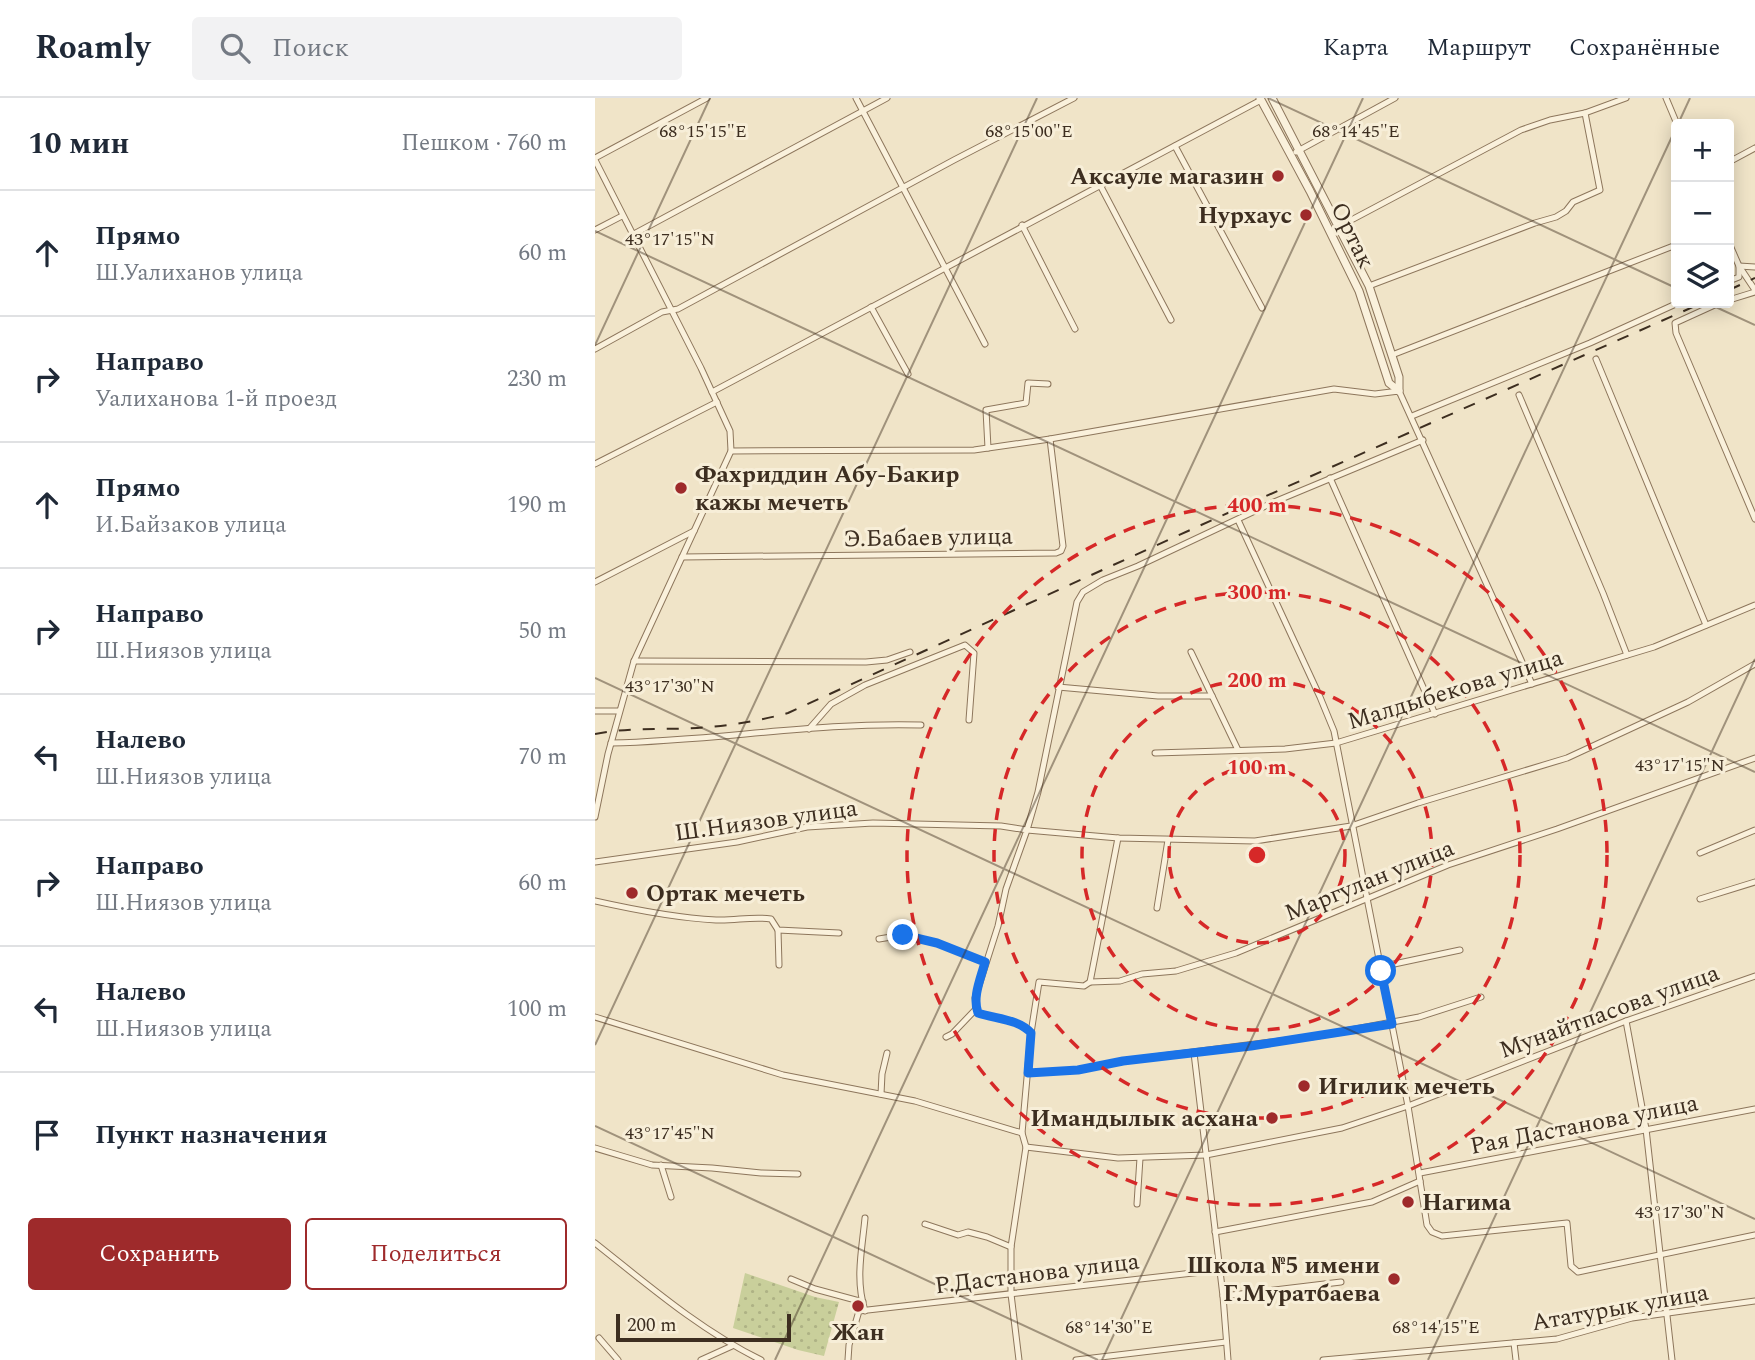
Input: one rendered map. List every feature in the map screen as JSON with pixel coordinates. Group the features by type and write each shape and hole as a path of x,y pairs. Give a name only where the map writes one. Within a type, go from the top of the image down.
{"street":[{"path":"595,817 619,711 634,661 731,451 730,431 717,402 595,159 707,98"},
{"path":"856,98 985,344"},
{"path":"632,235 887,98"},
{"path":"595,349 1075,98"},
{"name":"Ортак","path":"1272,98 1370,286 1399,377 1399,391"},
{"path":"1291,156 1395,98"},
{"path":"1340,226 1521,130 1550,120 1585,113 1626,98"},
{"path":"1665,98 1675,119"},
{"path":"712,392 1261,99"},
{"name":"Ортак","path":"1261,99 1359,292 1389,383 1399,391 1412,416 1532,684"},
{"path":"1370,286 1535,223 1556,218 1573,202 1600,190 1585,113"},
{"path":"1175,146 1262,308"},
{"path":"1734,159 1755,148"},
{"path":"1100,185 1171,320"},
{"path":"595,230 622,216"},
{"path":"1021,225 1075,329"},
{"path":"1730,245 1755,291 1734,298"},
{"path":"1392,355 1671,247"},
{"path":"1739,266 1755,267"},
{"path":"1734,279 1739,277 1739,266"},
{"path":"1412,416 1590,343 1671,306"},
{"path":"871,307 908,374"},
{"path":"1708,308 1675,323 1677,333 1755,519"},
{"path":"1596,359 1706,625"},
{"path":"988,448 986,410 1026,403 1028,383 1048,384"},
{"path":"731,451 933,452 988,448 1334,389 1375,394 1399,391"},
{"path":"1518,395 1603,593 1626,655"},
{"path":"595,464 717,402"},
{"name":"Э.Бабаев улица","path":"682,557 1056,553 1063,546 1050,439"},
{"path":"1019,1360 1011,1294 1011,1247 1025,1147 1022,1133 1031,1033 1026,1027 1016,1023 978,1013 975,998 1038,792 1077,602 1083,592 1103,580 1330,478 1423,440"},
{"path":"1330,478 1435,714"},
{"path":"1238,520 1320,697 1336,743 1408,1105 1427,1225 1432,1232 1442,1236 1567,1223 1571,1266 1578,1272 1755,1235"},
{"path":"595,582 694,531"},
{"name":"Малдыбекова улица","path":"1155,753 1285,749 1336,743 1626,655 1755,605"},
{"path":"809,729 831,704 854,691 965,645 974,653 969,720"},
{"path":"634,661 866,662 887,660 910,652"},
{"path":"1191,652 1238,750"},
{"name":"Ш.Ниязов улица","path":"595,862 737,842 807,827 873,823 1001,826 1118,838 1255,841 1351,826 1567,758 1688,702 1755,664"},
{"path":"1058,687 1158,696 1212,696"},
{"path":"595,711 619,711"},
{"path":"611,743 663,742 875,723 921,725"},
{"name":"Маргулан улица","path":"1031,1033 1039,982 1084,986 1090,982 1120,981 1143,974 1175,971 1206,963 1448,865 1755,758"},
{"path":"1700,853 1755,830"},
{"path":"1090,982 1118,838"},
{"path":"1157,908 1168,840"},
{"path":"1700,899 1755,882"},
{"path":"595,901 669,916 720,920 755,916 771,919 778,930 779,965"},
{"path":"778,930 839,933"},
{"path":"879,939 903,935 937,943 985,962"},
{"path":"1380,967 1460,950"},
{"name":"Мунайтпасова улица","path":"1025,1147 1118,1158 1206,1155 1342,1128 1626,1021 1755,976"},
{"path":"1028,1073 1078,1070 1123,1061 1392,1024 1481,998"},
{"path":"946,1037 976,1009"},
{"path":"595,1017 783,1075 915,1101 1022,1133"},
{"path":"1626,1021 1646,1129 1658,1256 1672,1360"},
{"path":"881,1094 887,1053"},
{"path":"1194,1053 1228,1360"},
{"name":"Рая Дастанова улица","path":"1420,1173 1755,1109"},
{"path":"595,1148 652,1165 798,1174"},
{"path":"1137,1204 1140,1157"},
{"path":"661,1165 671,1197"},
{"path":"1215,1232 1372,1202 1420,1181"},
{"path":"848,1360 849,1345 862,1311 858,1273 865,1218"},
{"path":"925,1224 958,1235 968,1232 988,1237 1011,1247"},
{"path":"595,1243 650,1287 732,1346 761,1360"},
{"name":"Р.Дастанова улица","path":"862,1311 1219,1270"},
{"path":"791,1279 815,1289 863,1302"},
{"path":"1223,1297 1341,1282"},
{"name":"Ататурык улица","path":"1323,1360 1557,1339 1632,1318 1755,1301"},
{"path":"599,1338 618,1360"},
{"path":"1076,1360 1226,1342"},
{"path":"1514,1343 1516,1360"},
{"path":"701,1360 732,1346"}],"green space":[{"path":"745,1273 815,1297 839,1302 824,1356 733,1328"}],"railway":[{"path":"1734,288 1755,278"},
{"path":"595,734 720,726 788,713 1221,516 1691,308"}],"place":[{"name":"Аксауле магазин","path":"1278,176"},
{"name":"Нурхаус","path":"1306,215"},
{"name":"Фахриддин Абу-Бакир кажы мечеть","path":"681,488"},
{"name":"Ортак мечеть","path":"632,893"},
{"name":"Игилик мечеть","path":"1304,1086"},
{"name":"Имандылык асхана","path":"1272,1118"},
{"name":"Нагима","path":"1408,1202"},
{"name":"Школа №5 имени Г.Муратбаева","path":"1394,1279"},
{"name":"Жан","path":"858,1306"}],"route":[{"path":"903,935 937,943 985,962 975,998 976,1009 978,1013 1026,1027 1031,1033 1028,1073 1078,1070 1123,1061 1251,1046 1392,1024 1381,971"}]}
